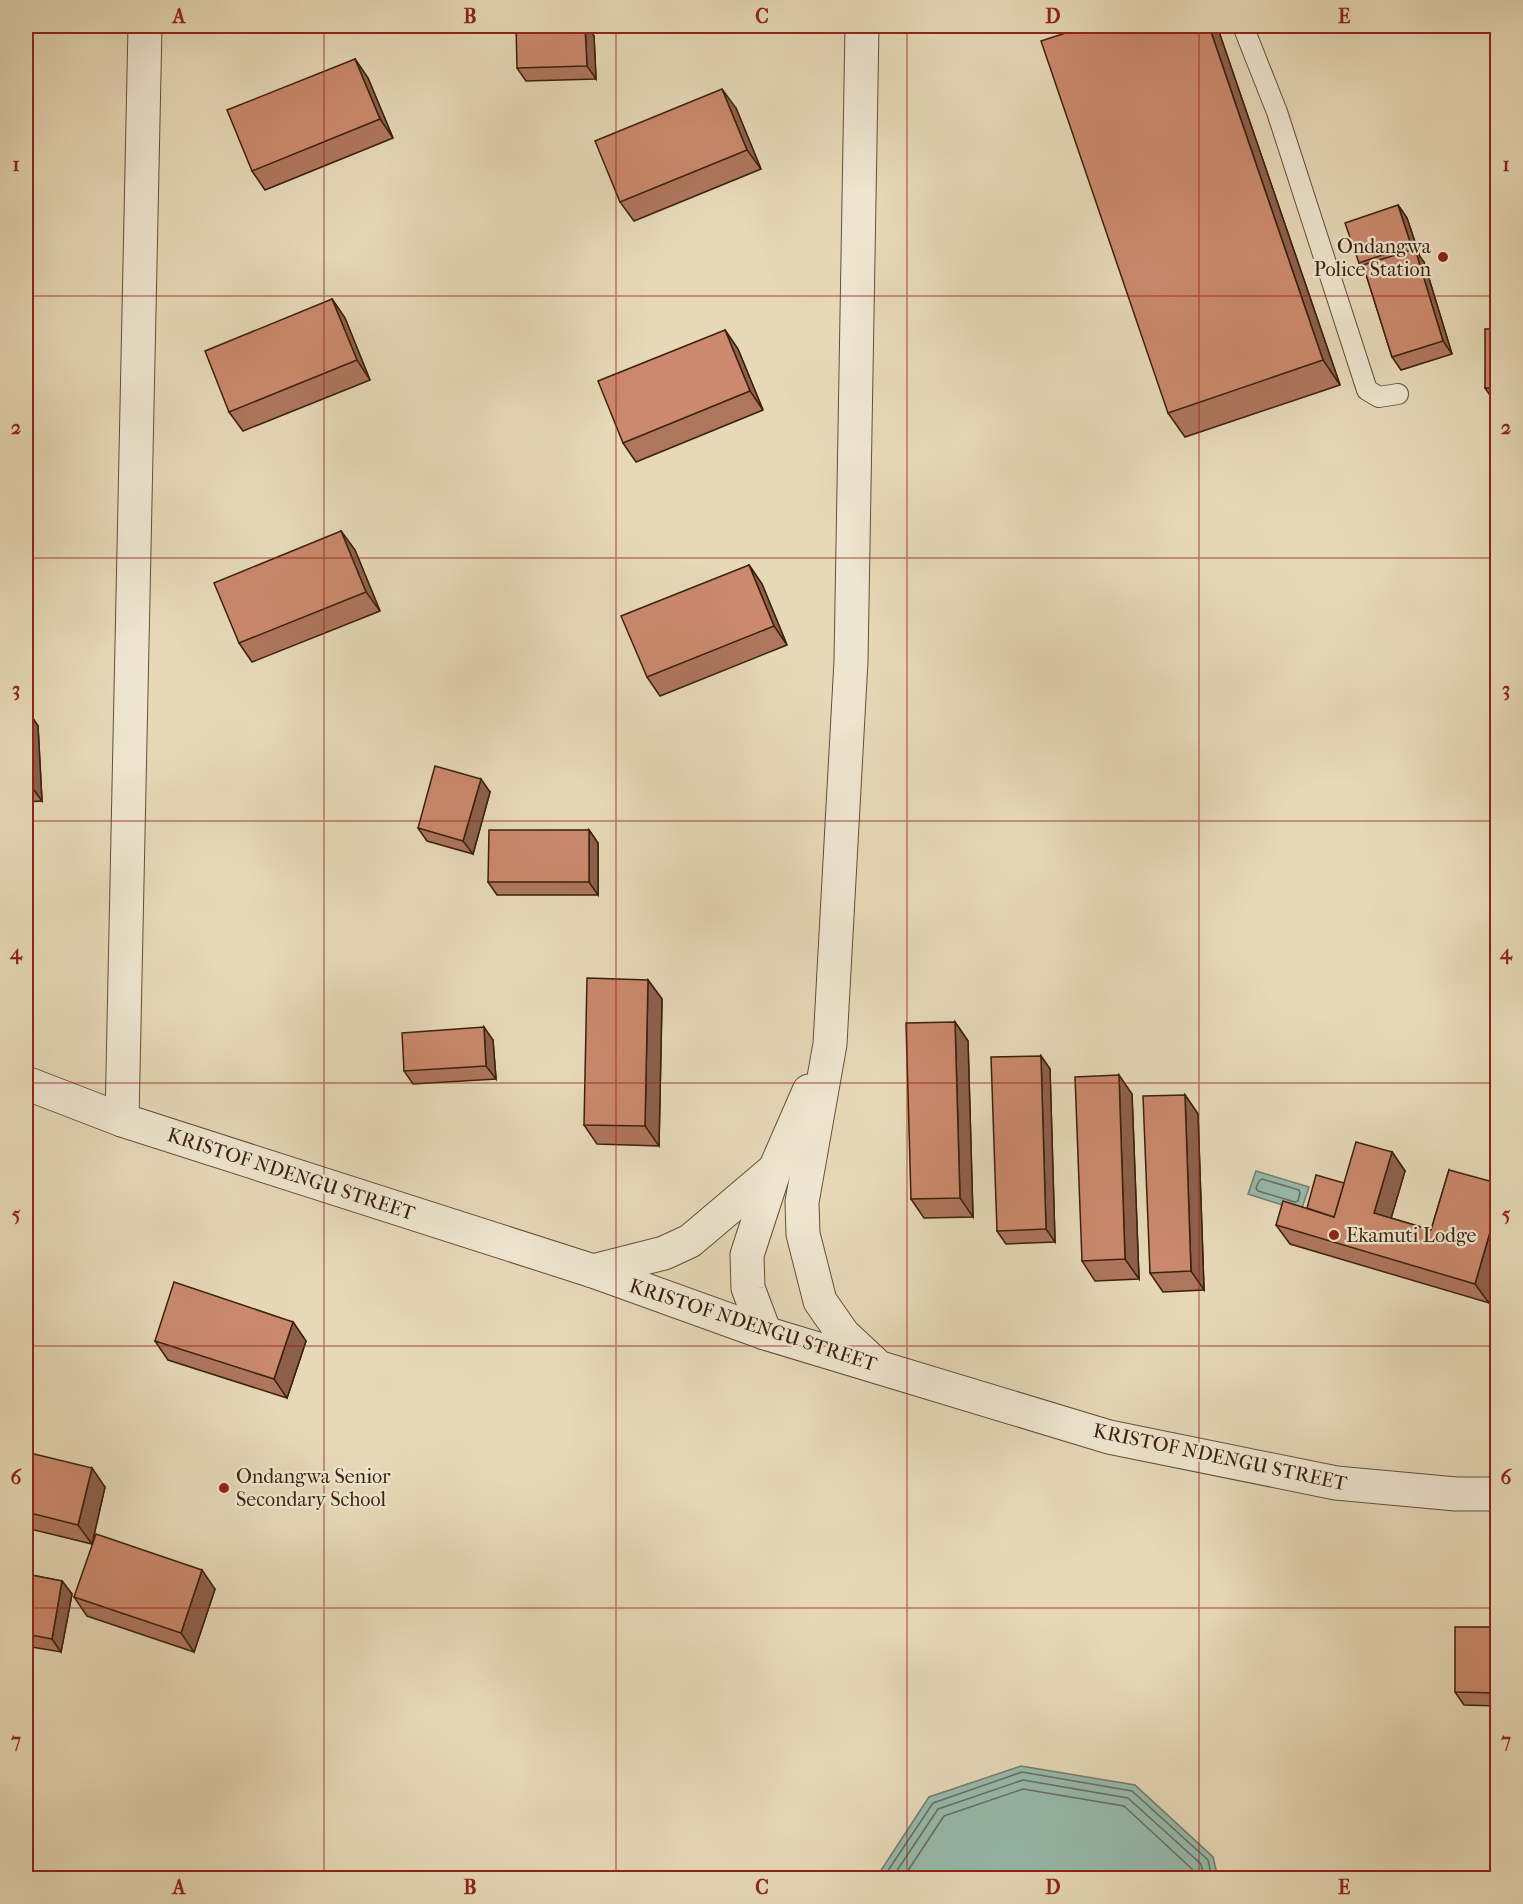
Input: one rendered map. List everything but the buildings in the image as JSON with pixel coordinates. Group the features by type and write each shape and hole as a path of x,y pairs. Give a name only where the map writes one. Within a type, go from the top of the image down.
{"street":[{"path":"122,1120 145,26"},
{"path":"862,26 851,661 830,1044 802,1202 803,1234 820,1301 843,1334 880,1368"},
{"path":"765,1333 748,1288 747,1254 775,1168 830,1044"},
{"name":"KRISTOF NDENGU STREET","path":"26,1083 122,1120 593,1271 765,1333 1109,1437 1335,1483 1456,1494 1497,1494"},
{"path":"593,1271 664,1253 690,1241 775,1168"}],"lane":[{"path":"1243,26 1277,112 1368,390 1379,397 1398,394"}],"water":[{"path":"1256,1171 1309,1187 1301,1211 1248,1194"},
{"path":"1021,1766 1135,1785 1213,1857 1218,1878 876,1878 929,1797"}],"place":[{"name":"Ondangwa Police Station","path":"1443,257"},
{"name":"Ekamuti Lodge","path":"1334,1235"},
{"name":"Ondangwa Senior Secondary School","path":"224,1488"}]}
